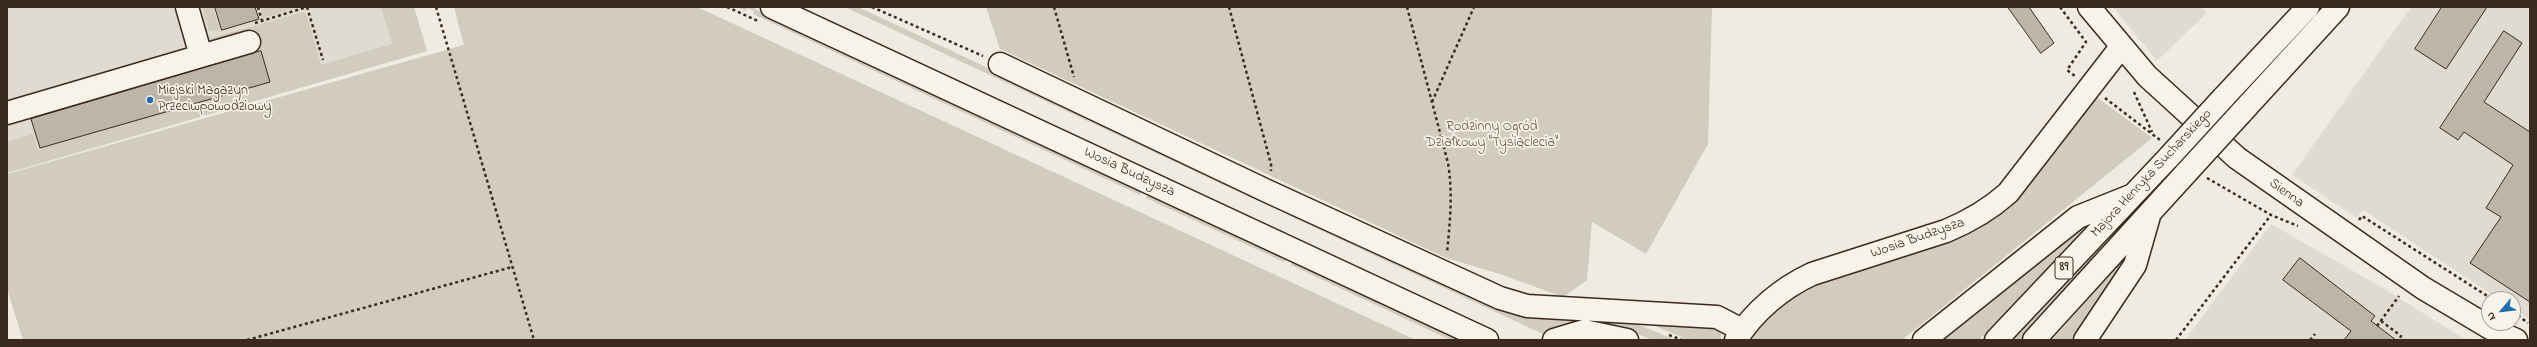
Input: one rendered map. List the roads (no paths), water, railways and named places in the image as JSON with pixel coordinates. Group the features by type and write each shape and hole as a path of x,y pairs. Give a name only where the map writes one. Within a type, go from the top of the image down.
{"main road":[{"path":"187,7 201,56"},
{"name":"Wosia Budzysza","path":"772,7 1487,340"},
{"name":"Sienna","path":"2089,7 2121,48 2147,76 2237,158 2423,288 2497,332 2516,340"},
{"name":"Majora Henryka Sucharskiego","path":"1996,340 2133,195 2167,151 2223,98 2308,7"},
{"name":"Majora Henryka Sucharskiego","path":"2034,340 2150,211 2196,174 2241,113 2338,7"},
{"path":"7,113 249,42"},
{"name":"Wosia Budzysza","path":"1739,335 1766,304 1794,282 1812,274 1946,231 1968,222 1991,208 2008,193 2089,86 2121,48"},
{"path":"1000,64 1070,99 1267,192 1444,271 1500,298 1527,306 1717,317 1739,335"},
{"path":"1924,340 2078,217 2133,195"},
{"path":"2086,340 2135,266 2150,211"},
{"path":"1554,340 1584,331 1612,338"}],"place":[{"name":"Miejski Magazyn Przeciwpowodziowy","path":"150,100"}],"park label":[{"name":"Rodzinny Ogród Działkowy \"Tysiąclecia\"","path":"1492,136"}]}
